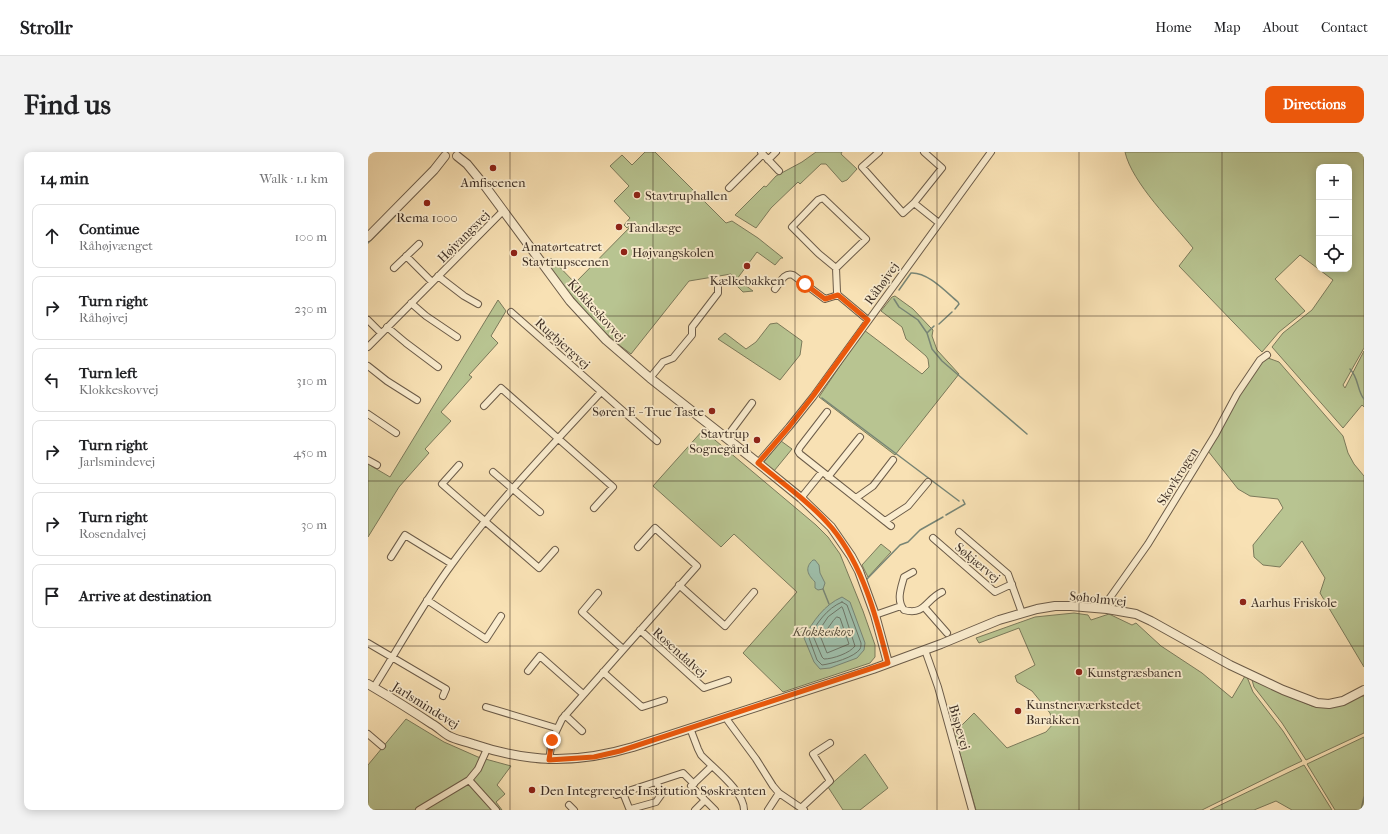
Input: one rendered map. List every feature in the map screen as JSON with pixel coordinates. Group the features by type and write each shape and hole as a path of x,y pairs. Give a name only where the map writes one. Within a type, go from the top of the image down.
{"street":[{"path":"768,160 776,152"},
{"path":"879,152 862,168 903,213 914,203 942,168 924,152"},
{"name":"Råhøjvej","path":"758,463 813,396 991,152"},
{"path":"729,188 762,153 779,170"},
{"path":"368,237 434,170 451,156"},
{"name":"Klokkeskovvej","path":"451,156 475,175 570,301 584,318 606,340 650,378 801,498 831,527 859,570 875,615 888,663"},
{"path":"836,268 866,239 823,198 818,200 792,227 819,254 836,268 838,295 868,320"},
{"path":"914,203 939,223"},
{"name":"Højvangsvej","path":"368,347 503,211"},
{"name":"Højvangsvej","path":"394,268 419,244"},
{"path":"406,256 432,282"},
{"path":"775,289 785,275 789,274 793,275 825,299 838,295"},
{"name":"Højvangsvej","path":"438,276 459,293 478,304"},
{"path":"650,378 664,362 673,358 692,335 692,327 718,293 718,286"},
{"path":"411,303 426,316 457,337"},
{"name":"Rugbjergvej","path":"511,312 657,441"},
{"path":"368,320 381,333"},
{"path":"387,327 438,367"},
{"name":"Skovkrogen","path":"1107,609 1109,599 1148,544 1215,435 1237,394 1260,360 1267,355"},
{"path":"368,366 387,381 417,400"},
{"path":"484,406 501,388 613,487 594,508"},
{"path":"371,685 393,657 427,600 452,564 513,489 601,392"},
{"path":"726,438 752,403"},
{"path":"828,412 800,447 798,450 800,454 891,526"},
{"path":"368,414 396,432"},
{"path":"828,476 860,437"},
{"path":"368,460 377,465"},
{"path":"856,498 873,486 893,460"},
{"path":"459,465 442,484 539,568 555,550"},
{"path":"493,472 540,512"},
{"path":"801,498 822,472"},
{"path":"885,522 908,506 928,482"},
{"name":"Rosendalvej","path":"549,760 551,745 556,728 565,715 697,566 655,528 638,547"},
{"name":"Søkjærvej","path":"959,532 1008,574 1022,613"},
{"path":"391,557 405,535 452,564"},
{"name":"Søkjærvej","path":"933,538 995,592 1012,584"},
{"path":"913,572 904,577 900,593 901,606 904,610 914,611 925,608 932,599 942,592"},
{"path":"679,585 725,626 754,592"},
{"path":"598,593 582,612 623,649"},
{"path":"427,600 486,639 501,616"},
{"path":"875,615 901,606"},
{"name":"Søholmvej","path":"888,663 1022,613 1055,606 1071,606 1107,609 1136,614 1230,665 1317,703 1329,704 1343,701 1364,690"},
{"path":"925,608 947,632"},
{"name":"Rosendalvej","path":"640,630 704,688 728,680"},
{"path":"368,643 446,690 443,696"},
{"name":"Bispevej","path":"925,650 938,687 972,810"},
{"path":"528,671 540,656 583,694"},
{"name":"Jarlsmindevej","path":"371,685 436,726 449,736 508,755 549,760 599,756 626,749 888,663"},
{"path":"603,672 642,707 664,700"},
{"path":"486,707 556,728"},
{"path":"565,715 582,731"},
{"path":"727,716 728,721 773,786 802,809 830,782 813,754 830,743"},
{"path":"690,728 701,755 736,791 742,800 744,810"},
{"path":"368,734 382,746"},
{"path":"419,810 469,780 478,769 487,749"},
{"path":"712,766 691,786 715,810"},
{"path":"616,795 683,773 694,784"},
{"path":"469,780 496,810"},
{"path":"623,793 629,808 631,809 656,802 661,795 657,782"},
{"path":"768,810 780,793"},
{"path":"695,810 705,800"},
{"path":"569,804 574,810"}],"green space":[{"path":"645,152 655,152 726,223 732,221 758,238 783,258 781,258 775,265 757,252 737,279 753,291 743,292 735,284 731,274 689,281 631,354 619,345 596,323 575,300 546,263 551,258 575,283 634,223 627,228 624,225 630,218 614,201 629,186 610,166 622,155 632,165"},
{"path":"816,152 842,152 841,154 857,169 847,180 842,182 826,164 821,164 800,184 798,182 771,208 756,228 735,215 776,176 802,162"},
{"path":"1125,152 1364,152 1364,348 1343,385 1345,388 1364,351 1364,407 1362,405 1343,428 1272,347 1283,333 1312,310 1333,280 1322,272 1352,272 1352,164 1316,164 1316,267 1300,255 1275,279 1305,311 1279,332 1262,352 1179,266 1193,248 1154,202 1136,177"},
{"path":"895,296 913,309 933,330 932,336 937,350 959,374 895,455 819,397 864,330 922,374 929,367 926,356 906,339 902,327 881,311 892,297"},
{"path":"498,300 506,311 491,336 498,343 469,375 472,377 441,412 451,421 425,449 429,453 399,487 368,537 368,464 390,477"},
{"path":"777,323 802,341 800,355 780,380 718,339 725,333 746,349 756,342 770,324"},
{"path":"1268,358 1279,362 1343,436 1348,453 1354,464 1364,476 1364,667 1320,593 1325,578 1302,541 1280,567 1263,565 1254,557 1253,545 1283,508 1278,499 1250,496 1238,489 1208,451 1243,389 1262,362"},
{"name":"Klokkeskov","path":"703,430 816,525 828,537 840,554 875,645 875,657 870,663 783,692 743,653 797,592 734,534 721,547 653,486"},
{"path":"781,441 792,449 774,471 763,463"},
{"path":"881,544 891,552 868,577 862,565"},
{"path":"1074,613 1088,615 1091,620 1109,614 1132,625 1136,623 1161,646 1202,673 1232,698 1245,676 1247,677 1253,692 1283,731 1302,761 1202,810 976,810 954,733 974,713 1007,748 1046,732 1053,724 1050,713 1032,691 1017,682 1015,676 1035,665 1019,628 979,643 976,638 1035,617"},
{"path":"1252,680 1312,706 1326,707 1364,696 1364,733 1306,760 1282,723 1254,687"},
{"path":"406,719 444,742 478,757 511,766 497,785 505,794 496,802 502,810 371,810 368,808 368,765"},
{"path":"1364,737 1364,810 1335,810 1307,764"},
{"path":"865,754 888,788 860,810 843,810 828,787"},
{"path":"1304,765 1332,810 1292,810 1276,801 1254,810 1210,810"}],"water":[{"path":"813,560 815,560 819,565 820,573 825,583 823,589 818,590 815,588 815,582 810,577 808,569"},
{"path":"842,597 850,602 865,643 864,650 857,658 830,668 820,669 814,662 804,638 824,609"}],"waterway":[{"path":"368,243 396,215"},
{"path":"899,290 911,273 924,276 936,283 958,302 959,304 955,309"},
{"path":"894,299 899,307 918,320 927,333 932,349 942,361 1027,434"},
{"path":"939,324 952,312"},
{"path":"927,333 934,326"},
{"path":"1350,369 1355,376 1364,399"},
{"path":"822,398 959,501"},
{"path":"946,515 965,504 963,500"},
{"path":"867,579 900,545 908,542 920,530 943,517"},
{"path":"823,589 829,604"},
{"path":"1361,810 1364,797"}],"place":[{"name":"Amfiscenen","path":"493,168"},
{"name":"Stavtruphallen","path":"637,195"},
{"name":"Rema 1000","path":"427,203"},
{"name":"Tandlæge","path":"619,227"},
{"name":"Højvangskolen","path":"624,252"},
{"name":"Amatørteatret Stavtrupscenen","path":"514,253"},
{"name":"Kælkebakken","path":"747,266"},
{"name":"Søren E - True Taste","path":"712,411"},
{"name":"Stavtrup Sognegård","path":"757,440"},
{"name":"Aarhus Friskole","path":"1243,602"},
{"name":"Kunstgræsbanen","path":"1079,672"},
{"name":"Kunstnerværkstedet Barakken","path":"1018,711"},
{"name":"Den Integrerede Institution Søskrænten","path":"532,790"}],"route":[{"path":"552,740 549,760 599,756 620,751 888,663 875,615 859,570 842,541 831,527 801,498 758,463 813,396 868,320 838,295 825,299 805,284"}]}
